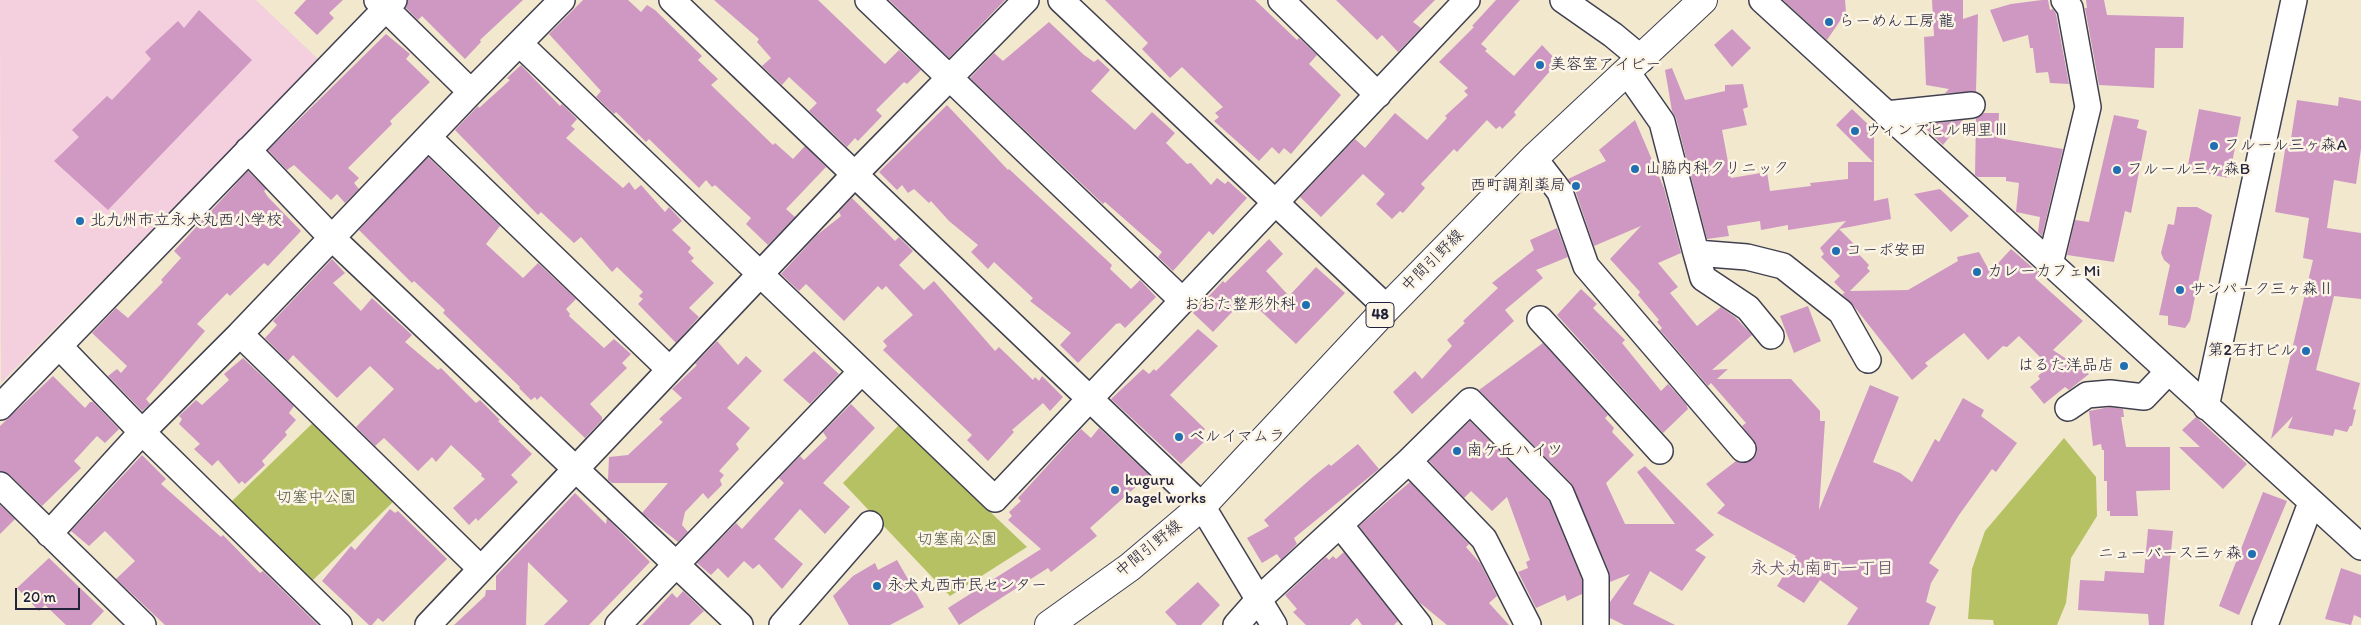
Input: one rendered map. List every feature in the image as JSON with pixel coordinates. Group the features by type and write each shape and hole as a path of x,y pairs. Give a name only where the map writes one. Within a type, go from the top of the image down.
{"main road":[{"name":"中間引野線","path":"1049,624 1130,567 1202,506 1386,308 1534,158 1703,0"}],"street":[{"path":"48,534 142,432 240,334 471,92 562,0"},
{"path":"672,0 1202,506 1274,625"},
{"path":"868,0 1182,300"},
{"path":"428,625 669,369 948,78 1026,0"},
{"path":"1061,0 1386,308"},
{"path":"1281,0 1378,95"},
{"path":"520,44 760,276 861,372 928,432 995,499 1467,0"},
{"path":"1563,0 1613,34 1634,65 1662,122 1703,278 1748,308 1770,336"},
{"path":"1762,0 2361,547"},
{"path":"2050,264 2088,107 2070,8 2064,0"},
{"path":"2206,407 2294,0"},
{"path":"0,407 60,348 386,3 471,92"},
{"path":"1886,114 1972,105"},
{"path":"429,138 669,369"},
{"path":"248,150 331,238 740,625"},
{"path":"1534,158 1560,192 1586,266 1743,449"},
{"path":"1696,253 1747,257 1783,266 1841,312 1868,360"},
{"path":"1540,319 1660,451"},
{"path":"240,334 480,569"},
{"path":"60,348 142,432 339,625"},
{"path":"618,625 861,372"},
{"path":"2068,408 2087,395 2110,393 2144,397 2168,372"},
{"path":"1236,625 1259,599 1341,526 1470,401 1561,493 1596,577 1596,625"},
{"path":"1409,461 1484,539 1528,625"},
{"path":"0,485 143,625"},
{"path":"2265,625 2311,503"},
{"path":"782,625 870,524"},
{"path":"1341,526 1416,624"}],"shaded area":[{"name":"北九州市立永犬丸西小学校","path":"0,0 256,0 319,60 1,383"}],"green space":[{"name":"切塞中公園","path":"317,419 397,498 311,582 231,502"},
{"name":"切塞南公園","path":"899,425 1027,547 950,596 843,483"},
{"path":"2064,438 2096,477 2097,516 2071,558 2066,603 2057,625 1994,625 1993,620 1968,619 1972,569 1985,531"}],"building":[{"path":"306,0 343,0 329,13 334,18 317,35 294,13"},
{"path":"408,0 523,0 480,40 481,42 465,59 422,16 418,20 406,8"},
{"path":"583,0 628,0 641,12 647,5 655,10 702,56 698,60 718,79 711,85 773,145 775,143 793,159 805,146 826,167 786,209 795,217 768,245 746,224 751,218 715,185 712,187 706,180 699,188 649,139 646,142 616,112 614,114 596,97 601,91 549,34"},
{"path":"714,0 818,0 885,64 899,50 921,70 907,84 904,82 876,110 882,116 858,141 855,138 847,147 809,111 817,103 789,77 782,85 762,66 771,58 757,42 759,39"},
{"path":"889,0 1005,0 949,58"},
{"path":"1105,0 1255,0 1297,40 1299,38 1317,55 1309,64 1341,95 1291,154 1284,148 1279,154 1272,147 1259,161 1214,121 1219,117 1215,113 1223,107 1182,67 1170,78 1142,49 1148,43"},
{"path":"1336,0 1435,0 1413,22 1421,28 1398,52 1382,35 1377,40"},
{"path":"1496,0 1520,0 1481,44 1487,49 1485,51 1514,76 1542,45 1558,62 1514,112 1516,115 1502,129 1500,126 1496,129 1487,120 1457,152 1454,149 1421,184 1425,188 1403,213 1400,211 1392,219 1376,204 1385,194 1363,174 1321,217 1300,197 1355,139 1365,148 1395,113 1427,140 1447,118 1445,116 1468,95 1464,91 1468,88 1439,62 1474,27 1472,26"},
{"path":"1783,0 1845,0 1846,12 1827,40"},
{"path":"1932,0 1963,0 1963,19 1978,14 1976,92 1945,93 1949,89 1926,85 1924,37 1934,36"},
{"path":"2048,0 2050,10 2053,9 2056,14 2069,84 2050,83 2048,72 2036,73 2033,48 2030,48 2028,35 2003,42 1990,10 2011,4"},
{"path":"2086,0 2104,0 2107,15 2184,17 2183,48 2155,48 2154,88 2099,85 2085,8 2087,8"},
{"path":"199,10 252,60 108,210 54,161 79,137 72,130 107,96 112,100 151,59 145,52 178,21 184,28"},
{"path":"1049,22 1084,55 1094,62 1098,59 1110,70 1091,91 1135,130 1152,112 1175,133 1166,143 1187,164 1191,163 1211,185 1217,178 1225,184 1228,181 1247,198 1213,235 1209,231 1173,271 1158,257 1162,252 1105,202 1103,204 970,78 994,53 1003,61"},
{"path":"1732,29 1751,48 1732,67 1714,45"},
{"path":"386,34 410,54 406,59 430,82 390,121 392,124 348,168 359,178 354,183 359,189 345,203 337,194 331,200 294,165 287,170 268,150"},
{"path":"521,65 560,106 562,104 577,119 571,126 575,129 566,138 623,188 629,182 635,190 641,185 665,212 669,207 682,221 672,230 691,248 688,252 694,258 691,261 714,283 689,308 699,317 676,343 638,304 643,299 639,296 643,292 617,267 612,272 581,237 574,243 541,212 538,215 455,130 478,106 479,108 510,80 507,78"},
{"path":"1672,68 1685,100 1725,91 1725,85 1743,84 1748,107 1743,109 1747,125 1722,130 1731,178 1767,172 1770,191 1811,186 1810,183 1848,179 1848,162 1873,162 1836,125 1852,109 1874,130 1874,201 1888,198 1891,219 1839,229 1855,245 1853,248 1869,265 1867,268 1870,271 1850,291 1908,290 1958,261 1957,257 1979,252 1990,272 2011,249 2040,274 2035,278 2083,321 2053,350 2089,374 2069,390 2065,387 2044,404 2030,387 2040,379 2038,376 2049,366 2019,336 2007,347 2003,346 1988,360 1964,333 1925,363 1928,366 1912,380 1853,305 1842,294 1845,293 1834,282 1840,276 1821,257 1824,254 1820,248 1846,221 1788,230 1788,225 1761,230 1760,221 1727,226 1729,236 1707,239 1676,118 1672,111 1665,70"},
{"path":"2339,97 2361,101 2361,149 2356,184 2334,180 2327,228 2361,233 2361,299 2334,296 2316,370 2360,383 2353,409 2356,410 2352,426 2350,426 2347,432 2335,429 2333,436 2288,428 2293,416 2271,439 2313,260 2303,258 2309,218 2275,212 2286,144 2290,145 2297,100 2338,106"},
{"path":"947,105 1008,170 1112,265 1110,269 1131,289 1140,280 1156,297 1125,328 1120,323 1116,324 1078,363 1060,345 1071,333 1030,301 1033,298 994,262 988,269 971,252 978,245 949,221 931,201 929,203 914,189 908,193 902,185 897,190 879,172"},
{"name":"フルール三ヶ森A","path":"2199,109 2241,117 2229,178 2187,170"},
{"path":"1984,113 1999,113 1998,138 2063,149 2042,236 2038,232 2040,217 2016,212 2019,183 2006,181 2006,177 1978,177 1975,175 1976,118"},
{"path":"2114,115 2139,120 2137,128 2147,131 2131,213 2125,211 2114,262 2067,255 2075,220 2089,222"},
{"path":"1635,120 1664,188 1681,253 1658,263 1678,287 1670,293 1697,326 1721,307 1735,317 1752,335 1712,370 1728,369 1717,379 1791,379 1820,411 1820,421 1825,421 1819,510 1870,385 1899,397 1873,462 1900,473 1912,482 1935,439 1939,442 1963,398 1984,410 1981,416 2017,443 1996,472 1992,469 1959,515 1929,563 1939,570 1931,583 1926,602 1936,607 1929,625 1847,625 1858,608 1820,580 1804,603 1777,586 1796,556 1717,513 1725,505 1706,484 1736,461 1745,463 1752,460 1757,453 1757,446 1742,426 1746,423 1711,383 1708,386 1660,330 1662,328 1657,322 1659,320 1638,295 1640,292 1610,259 1641,226 1594,246 1574,187 1568,179 1606,161 1599,150"},
{"path":"1963,120 1943,145 1922,125"},
{"path":"428,157 500,226 486,244 523,278 538,263 576,299 566,309 570,314 569,316 604,348 614,339 631,354 622,363 627,368 590,404 602,417 602,420 585,438 541,396 537,400 535,397 531,400 520,387 443,313 445,310 414,281 412,283 359,230"},
{"path":"248,171 266,189 264,191 268,197 301,231 268,266 264,263 230,296 227,293 197,324 205,331 146,399 150,404 142,411 108,376 117,369 121,373 127,366 92,333 116,308 128,318 163,282 161,280 181,258 174,251"},
{"path":"1940,189 1969,216 1951,232 1914,194"},
{"path":"852,198 895,241 899,237 913,251 899,265 924,290 934,281 995,351 999,347 1033,380 1035,377 1039,381 1042,376 1063,397 1050,411 1043,403 1012,430 1014,432 988,461 967,440 972,435 883,350 887,346 883,341 913,315 886,286 882,290 878,286 844,321 806,284 799,291 781,274 817,235 841,216 839,212"},
{"name":"サンパーク三ヶ森Ⅱ","path":"2177,207 2197,207 2212,215 2190,321 2185,328 2168,325 2168,316 2159,315 2170,265 2164,260 2161,253 2168,224 2174,225"},
{"path":"1557,228 1568,257 1536,270 1543,278 1505,310 1514,321 1412,414 1393,392 1415,371 1422,379 1452,346 1447,340 1465,323 1463,321 1498,288 1492,283 1534,250 1530,240"},
{"path":"1269,239 1283,254 1266,271 1289,296 1316,267 1345,293 1296,344 1249,300 1237,313 1233,311 1213,332 1193,313 1223,281 1225,283"},
{"path":"332,259 345,273 333,283 361,311 372,298 412,335 405,342 438,370 441,368 476,403 480,400 500,420 498,421 532,454 511,475 518,482 478,521 476,518 469,525 453,508 485,479 451,445 436,462 432,457 418,471 384,438 375,446 356,427 394,389 370,366 337,398 293,355 288,361 265,338 277,325 273,321"},
{"path":"1581,289 1597,304 1593,308 1625,340 1622,343 1661,391 1668,384 1686,404 1688,409 1663,433 1557,315"},
{"path":"1808,306 1821,341 1794,353 1780,316"},
{"path":"1198,329 1218,346 1170,395 1205,429 1201,434 1206,440 1181,464 1111,399 1143,369 1149,374 1154,369 1156,371"},
{"path":"717,341 738,365 746,356 762,371 727,408 750,428 736,444 739,449 719,471 724,475 720,480 722,485 708,499 703,493 685,512 682,525 688,532 678,542 642,513 668,483 612,483 608,480 609,457 628,455 663,422 659,419 682,398 672,389 697,365 695,364"},
{"path":"1543,343 1608,415 1605,418 1614,428 1612,432 1634,455 1606,483 1625,524 1675,524 1637,472 1645,466 1714,535 1695,550 1706,557 1682,591 1650,571 1633,604 1675,625 1624,625 1610,618 1610,602 1630,574 1610,582 1609,571 1571,483 1479,390"},
{"path":"814,351 839,374 810,404 783,380"},
{"path":"243,358 294,406 289,413 296,420 285,432 287,435 262,461 265,465 245,484 242,481 239,484 218,460 212,466 194,449 200,444 179,424 182,419 179,416 196,400 202,405 229,380 224,374"},
{"path":"53,376 85,408 90,402 93,402 119,429 105,443 97,436 74,461 81,468 42,506 10,475 0,471 0,426"},
{"path":"851,404 875,428 823,483 850,507 825,534 800,509 774,539 803,564 782,589 759,564 753,569 744,561 728,578 718,568 711,575 697,563 736,523 742,529 784,483 779,478 800,456 804,460 827,438 823,432"},
{"path":"2110,407 2123,409 2124,417 2121,417 2126,447 2170,447 2170,490 2136,491 2138,516 2110,516 2110,511 2107,511 2107,481 2104,481 2104,450 2102,450 2101,444 2093,446 2089,411"},
{"path":"2196,417 2247,464 2223,489 2179,447 2200,447 2182,430"},
{"path":"1470,421 1549,501 1582,580 1582,594 1567,601 1565,595 1536,608 1518,572 1528,568 1526,562 1530,560 1507,497 1492,511 1471,491 1464,498 1429,461"},
{"path":"1099,428 1149,475 1090,528 1097,536 1051,572 1048,568 959,625 948,608 1041,549 1008,520 1012,516 1009,512 1021,501 1018,498 1081,429 1091,438"},
{"path":"1358,444 1379,469 1294,538 1297,544 1281,560 1277,554 1262,563 1247,538 1269,526 1264,520 1314,476 1329,464 1331,466"},
{"path":"142,455 166,479 161,484 221,537 223,535 260,573 263,571 318,625 165,625 116,579 135,561 105,531 89,546 71,531"},
{"path":"1410,482 1469,544 1466,547 1480,563 1497,596 1489,603 1509,625 1447,625 1419,602 1359,526"},
{"name":"ニューバース三ヶ森","path":"2263,492 2287,501 2239,615 2219,606"},
{"path":"575,493 606,524 607,518 650,562 589,625 544,625 568,601 528,562 526,625 454,625 485,596 486,590 496,590 496,576"},
{"path":"0,505 15,519 0,534"},
{"path":"390,509 395,513 398,511 447,559 383,622 378,618 372,625 369,625 322,581 351,546 355,550"},
{"path":"2148,529 2173,531 2164,625 2149,625 2148,614 2078,610 2080,580 2104,581 2105,571 2144,573"},
{"path":"1344,552 1398,621 1394,625 1362,625 1357,618 1350,625 1306,625 1293,612 1297,609 1285,595 1326,557 1329,560 1333,556 1336,559"},
{"path":"49,558 104,611 91,625 66,625 45,605 39,611 17,588"},
{"name":"永犬丸西市民センター","path":"897,560 924,607 890,625 849,625 833,596 853,576 875,563 878,570"},
{"path":"2341,568 2361,575 2361,618 2354,615 2351,625 2325,619"},
{"path":"1198,582 1220,605 1201,625 1177,625 1165,612"},
{"path":"683,591 704,611 689,625 642,625 672,593 677,598"}],"place":[{"name":"らーめん工房 龍","path":"1829,22"},
{"name":"美容室アイビー","path":"1540,65"},
{"name":"ウィンズヒル明里Ⅲ","path":"1855,131"},
{"name":"フルール三ヶ森A","path":"2214,146"},
{"name":"山脇内科クリニック","path":"1635,169"},
{"name":"フルール三ヶ森B","path":"2117,170"},
{"name":"西町調剤薬局","path":"1576,186"},
{"name":"北九州市立永犬丸西小学校","path":"80,221"},
{"name":"コーポ安田","path":"1836,251"},
{"name":"カレーカフェMi","path":"1977,272"},
{"name":"サンパーク三ヶ森Ⅱ","path":"2180,290"},
{"name":"おおた整形外科","path":"1306,305"},
{"name":"第2石打ビル","path":"2306,351"},
{"name":"はるた洋品店","path":"2124,366"},
{"name":"ベルイマムラ","path":"1179,437"},
{"name":"南ケ丘ハイツ","path":"1457,451"},
{"name":"kuguru bagel works","path":"1115,490"},
{"name":"ニューバース三ヶ森","path":"2252,554"},
{"name":"永犬丸西市民センター","path":"877,586"}],"district":[{"name":"永犬丸南町一丁目","path":"1822,569"}]}
